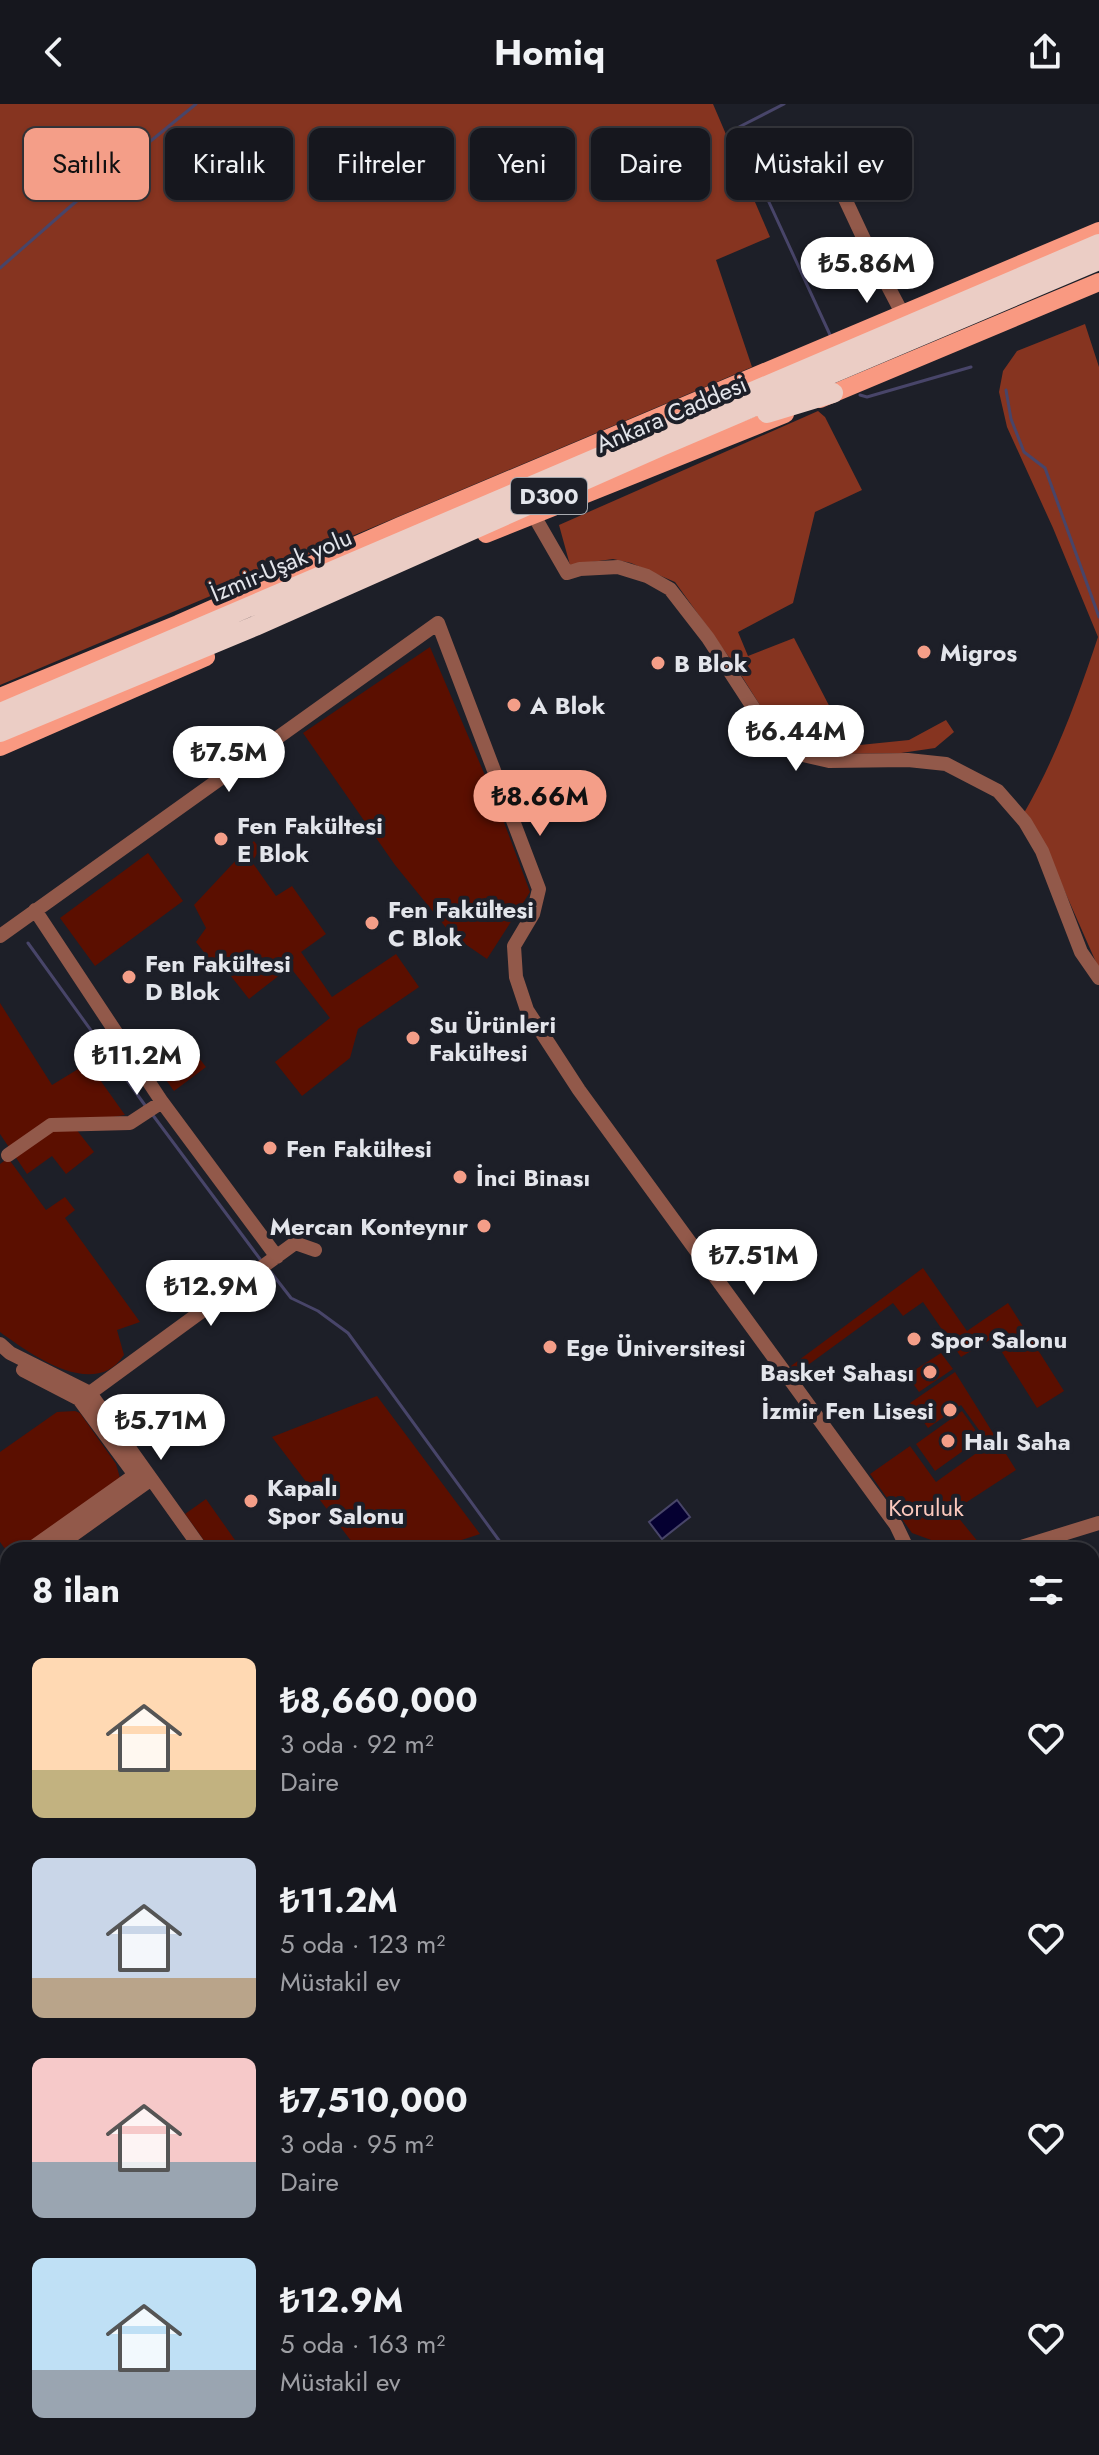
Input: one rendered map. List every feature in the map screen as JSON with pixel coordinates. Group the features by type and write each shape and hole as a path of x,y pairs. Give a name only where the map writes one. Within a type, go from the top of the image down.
{"highway":[{"name":"Ankara Caddesi","path":"582,464 1099,244"},
{"name":"Ankara Caddesi","path":"0,732 255,626 661,446 1099,260"},
{"path":"661,446 833,393"},
{"path":"582,464 651,419"},
{"name":"İzmir-Uşak yolu","path":"0,713 582,464"},
{"path":"178,624 261,603"},
{"path":"211,655 255,626"}],"main road":[{"name":"Ankara Caddesi","path":"0,697 1099,231"},
{"name":"Ankara Caddesi","path":"0,747 533,514 735,436 1099,282"}],"street":[{"path":"846,200 902,313"},
{"path":"533,514 567,573 580,569 618,567 647,576 670,589 708,638 775,741 803,755 829,761 908,760 946,764 998,791 1025,822 1042,851 1081,952 1099,978"},
{"path":"0,936 438,623 539,889 533,914 514,946 516,977 527,1010 579,1090 896,1525 904,1542"},
{"path":"35,910 162,1102 277,1257"},
{"path":"8,1155 51,1125 130,1123 162,1102"},
{"path":"86,1396 295,1243 315,1250"},
{"path":"0,1344 10,1353 86,1396 186,1542"},
{"path":"0,1356 86,1396"},
{"path":"41,1542 143,1477"},
{"path":"62,1542 143,1477"},
{"path":"143,1477 196,1542"},
{"path":"1037,1542 1099,1523"}],"green space":[{"path":"430,647 496,801 530,892 487,959 452,935 395,865 303,733"},
{"path":"254,841 260,849 252,862 276,896 292,886 326,934 301,952 332,997 396,954 419,987 358,1029 350,1058 302,1096 275,1062 330,1018 290,967 249,999 227,971 222,975 196,942 206,928 194,905"},
{"path":"148,853 183,901 95,966 60,918"},
{"path":"0,1003 52,1085 88,1063 125,1115 72,1124 94,1152 66,1174 52,1156 27,1174 0,1134"},
{"path":"192,1049 206,1067 174,1091 161,1073"},
{"path":"8,1158 46,1210 65,1197 75,1210 65,1218 140,1322 117,1330 124,1355 111,1368 96,1374 62,1369 27,1351 0,1332 0,1164"},
{"path":"923,1268 967,1331 1008,1303 1064,1391 1037,1408 993,1338 961,1357 923,1302 903,1316 893,1303 797,1373 791,1366"},
{"name":"Basket Sahası","path":"941,1353 953,1369 919,1392 907,1375"},
{"name":"Koruluk","path":"955,1372 1016,1470 953,1511 978,1542 937,1542 912,1533 870,1474 910,1446 936,1482 989,1444 961,1405 928,1428 910,1403"},
{"path":"377,1396 480,1534 456,1542 352,1542 272,1437"},
{"name":"Halı Saha","path":"962,1411 981,1438 935,1471 916,1444"},
{"path":"57,1412 80,1413 116,1464 120,1478 30,1542 0,1542 0,1452"},
{"path":"206,1499 236,1542 205,1542 185,1514"}],"shaded area":[{"path":"0,104 713,104 726,134 726,200 754,200 770,237 716,260 752,367 0,685"},
{"path":"1085,324 1099,367 1099,969 1043,842 1024,813 1066,727 1098,637 1007,427 999,392 1003,371 1017,351"},
{"path":"818,411 825,417 862,490 815,512 793,603 738,632 748,656 794,638 850,746 909,740 946,720 954,732 935,748 901,753 837,754 801,747 780,737 734,664 675,582 631,563 613,559 570,565 559,525"},
{"path":"677,1500 690,1517 662,1539 649,1522"}],"waterway":[{"path":"0,268 196,104"},
{"path":"784,104 739,127 739,137 831,337"},
{"path":"860,395 867,397 971,367"},
{"path":"1006,390 1011,419 1024,452 1045,468 1099,617"},
{"path":"28,943 147,1108"},
{"path":"152,1114 260,1259"},
{"path":"270,1271 291,1298 318,1311 348,1333 500,1542"}],"place":[{"name":"Migros","path":"924,652"},
{"name":"B Blok","path":"658,663"},
{"name":"A Blok","path":"514,705"},
{"name":"Fen Fakültesi E Blok","path":"221,839"},
{"name":"Fen Fakültesi C Blok","path":"372,923"},
{"name":"Fen Fakültesi D Blok","path":"129,977"},
{"name":"Su Ürünleri Fakültesi","path":"413,1038"},
{"name":"Fen Fakültesi","path":"270,1148"},
{"name":"İnci Binası","path":"460,1177"},
{"name":"Mercan Konteynır","path":"484,1226"},
{"name":"Spor Salonu","path":"914,1339"},
{"name":"Ege Üniversitesi","path":"550,1347"},
{"name":"Basket Sahası","path":"930,1372"},
{"name":"İzmir Fen Lisesi","path":"950,1410"},
{"name":"Halı Saha","path":"948,1441"},
{"name":"Kapalı Spor Salonu","path":"251,1501"}]}
